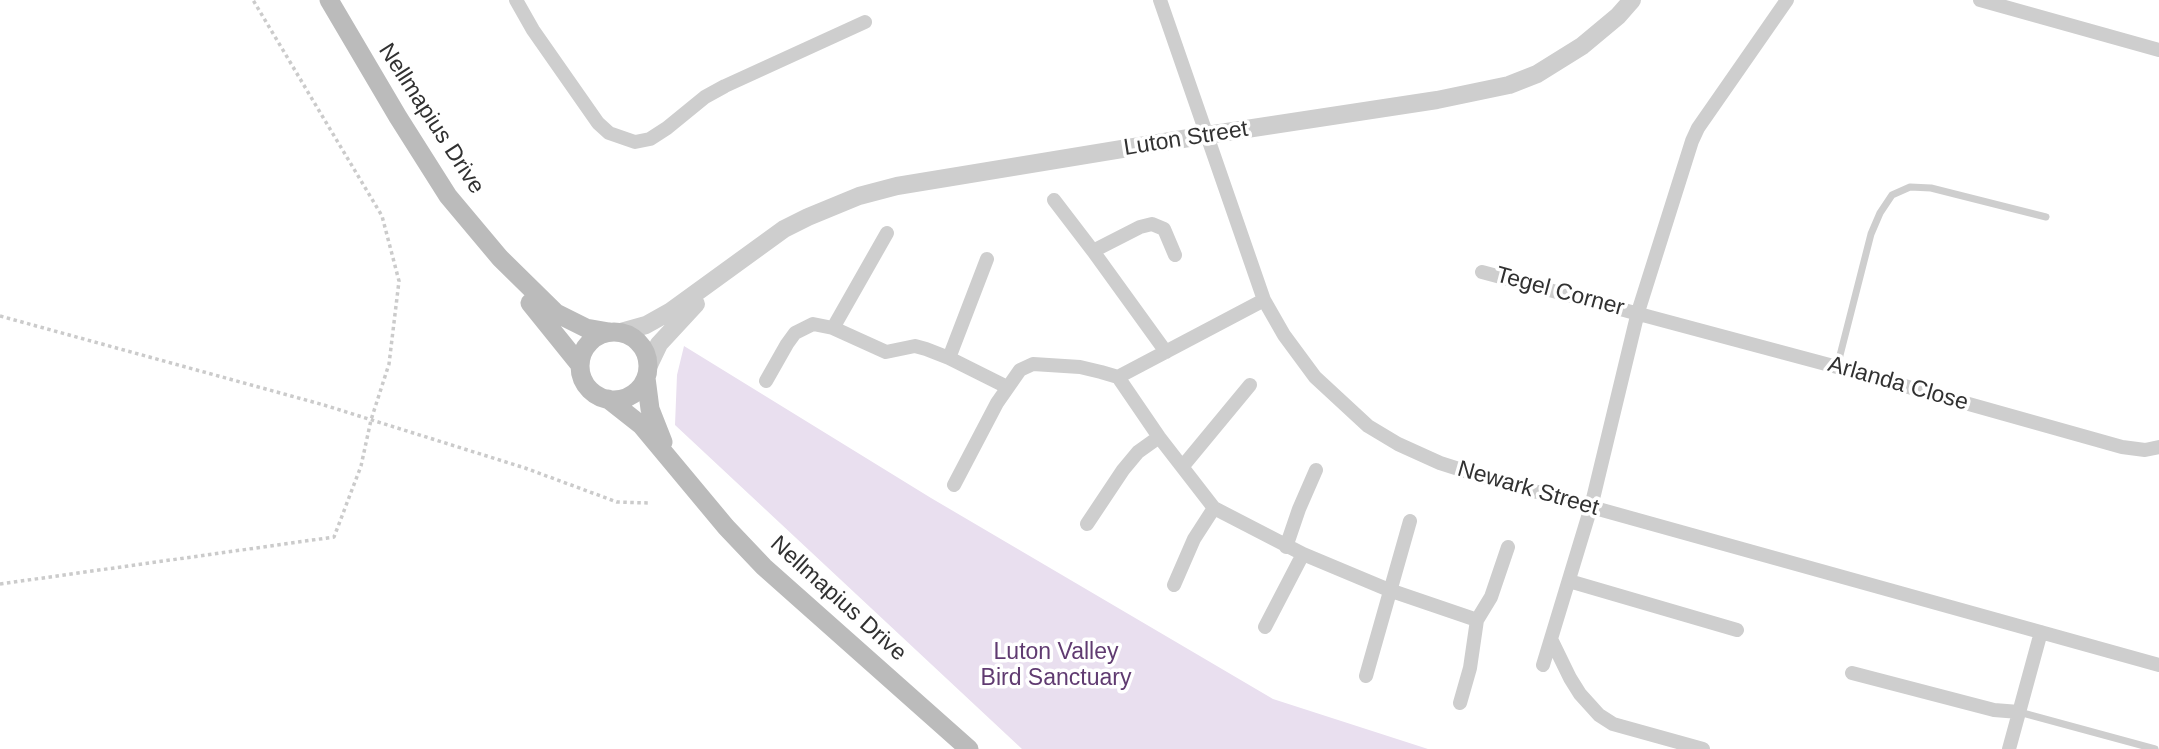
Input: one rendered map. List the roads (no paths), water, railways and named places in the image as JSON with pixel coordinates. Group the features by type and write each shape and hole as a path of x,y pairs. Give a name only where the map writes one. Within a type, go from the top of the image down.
{"main road":[{"name":"Nellmapius Drive","path":"329,0 448,196 580,365"},
{"name":"Nellmapius Drive","path":"499,258 556,313 586,328 615,332"},
{"path":"615,332 632,337 641,344 646,355 647,372 640,388 630,396 619,400 607,399 588,387 582,377 580,365 582,354 589,343 598,336 615,332"},
{"name":"Nellmapius Drive","path":"647,372 654,422 682,477"},
{"name":"Nellmapius Drive","path":"607,399 641,425 682,477 764,567 969,749"}],"street":[{"path":"516,0 540,41 598,123 609,133 635,142 650,139 715,92 865,22"},
{"name":"Newark Street","path":"1160,0 1264,300 1284,335 1315,377 1368,426 1398,444 1440,463 2159,665"},
{"name":"Luton Street","path":"615,332 646,325 671,311 784,229 859,196 897,186 1437,100 1509,85 1536,74 1582,46 1618,16 1632,0"},
{"path":"1544,665 1591,507 1638,312 1692,141 1698,128 1787,0"},
{"path":"1980,0 2159,50"},
{"path":"1054,200 1166,352"},
{"path":"1093,251 1140,227 1152,224 1164,229 1175,255"},
{"path":"832,328 887,233"},
{"path":"949,358 988,259"},
{"name":"Luton Street","path":"647,372 660,344 733,267"},
{"name":"Tegel Corner","path":"1482,272 1638,312"},
{"path":"1118,377 1264,300"},
{"name":"Arlanda Close","path":"1638,312 2122,447 2145,450 2159,447"},
{"path":"766,381 786,344 795,333 809,324 832,328 880,350 894,352 915,346 949,358 1007,387"},
{"path":"954,485 1007,387 1020,370 1033,364 1080,367 1118,377 1159,437 1214,508 1286,547 1389,590 1476,620"},
{"path":"1183,466 1250,384"},
{"path":"1087,524 1123,470 1138,452 1159,437"},
{"path":"1286,547 1316,470"},
{"path":"1174,584 1194,539 1214,508"},
{"path":"1366,676 1409,521"},
{"path":"1460,703 1470,668 1476,620 1491,597 1507,547"},
{"path":"1265,627 1303,554"},
{"path":"1569,581 1737,630"},
{"path":"2009,749 2041,632"},
{"path":"1551,639 1575,686 1599,715 1613,724 1703,749"},
{"path":"1852,673 1994,710 2019,712"}],"lane":[{"path":"1837,366 1871,234 1880,212 1892,195 1910,187 1931,188 2046,217"},
{"path":"2019,712 2155,749"}],"park label":[{"name":"Luton Valley Bird Sanctuary","path":"1056,666"}]}
